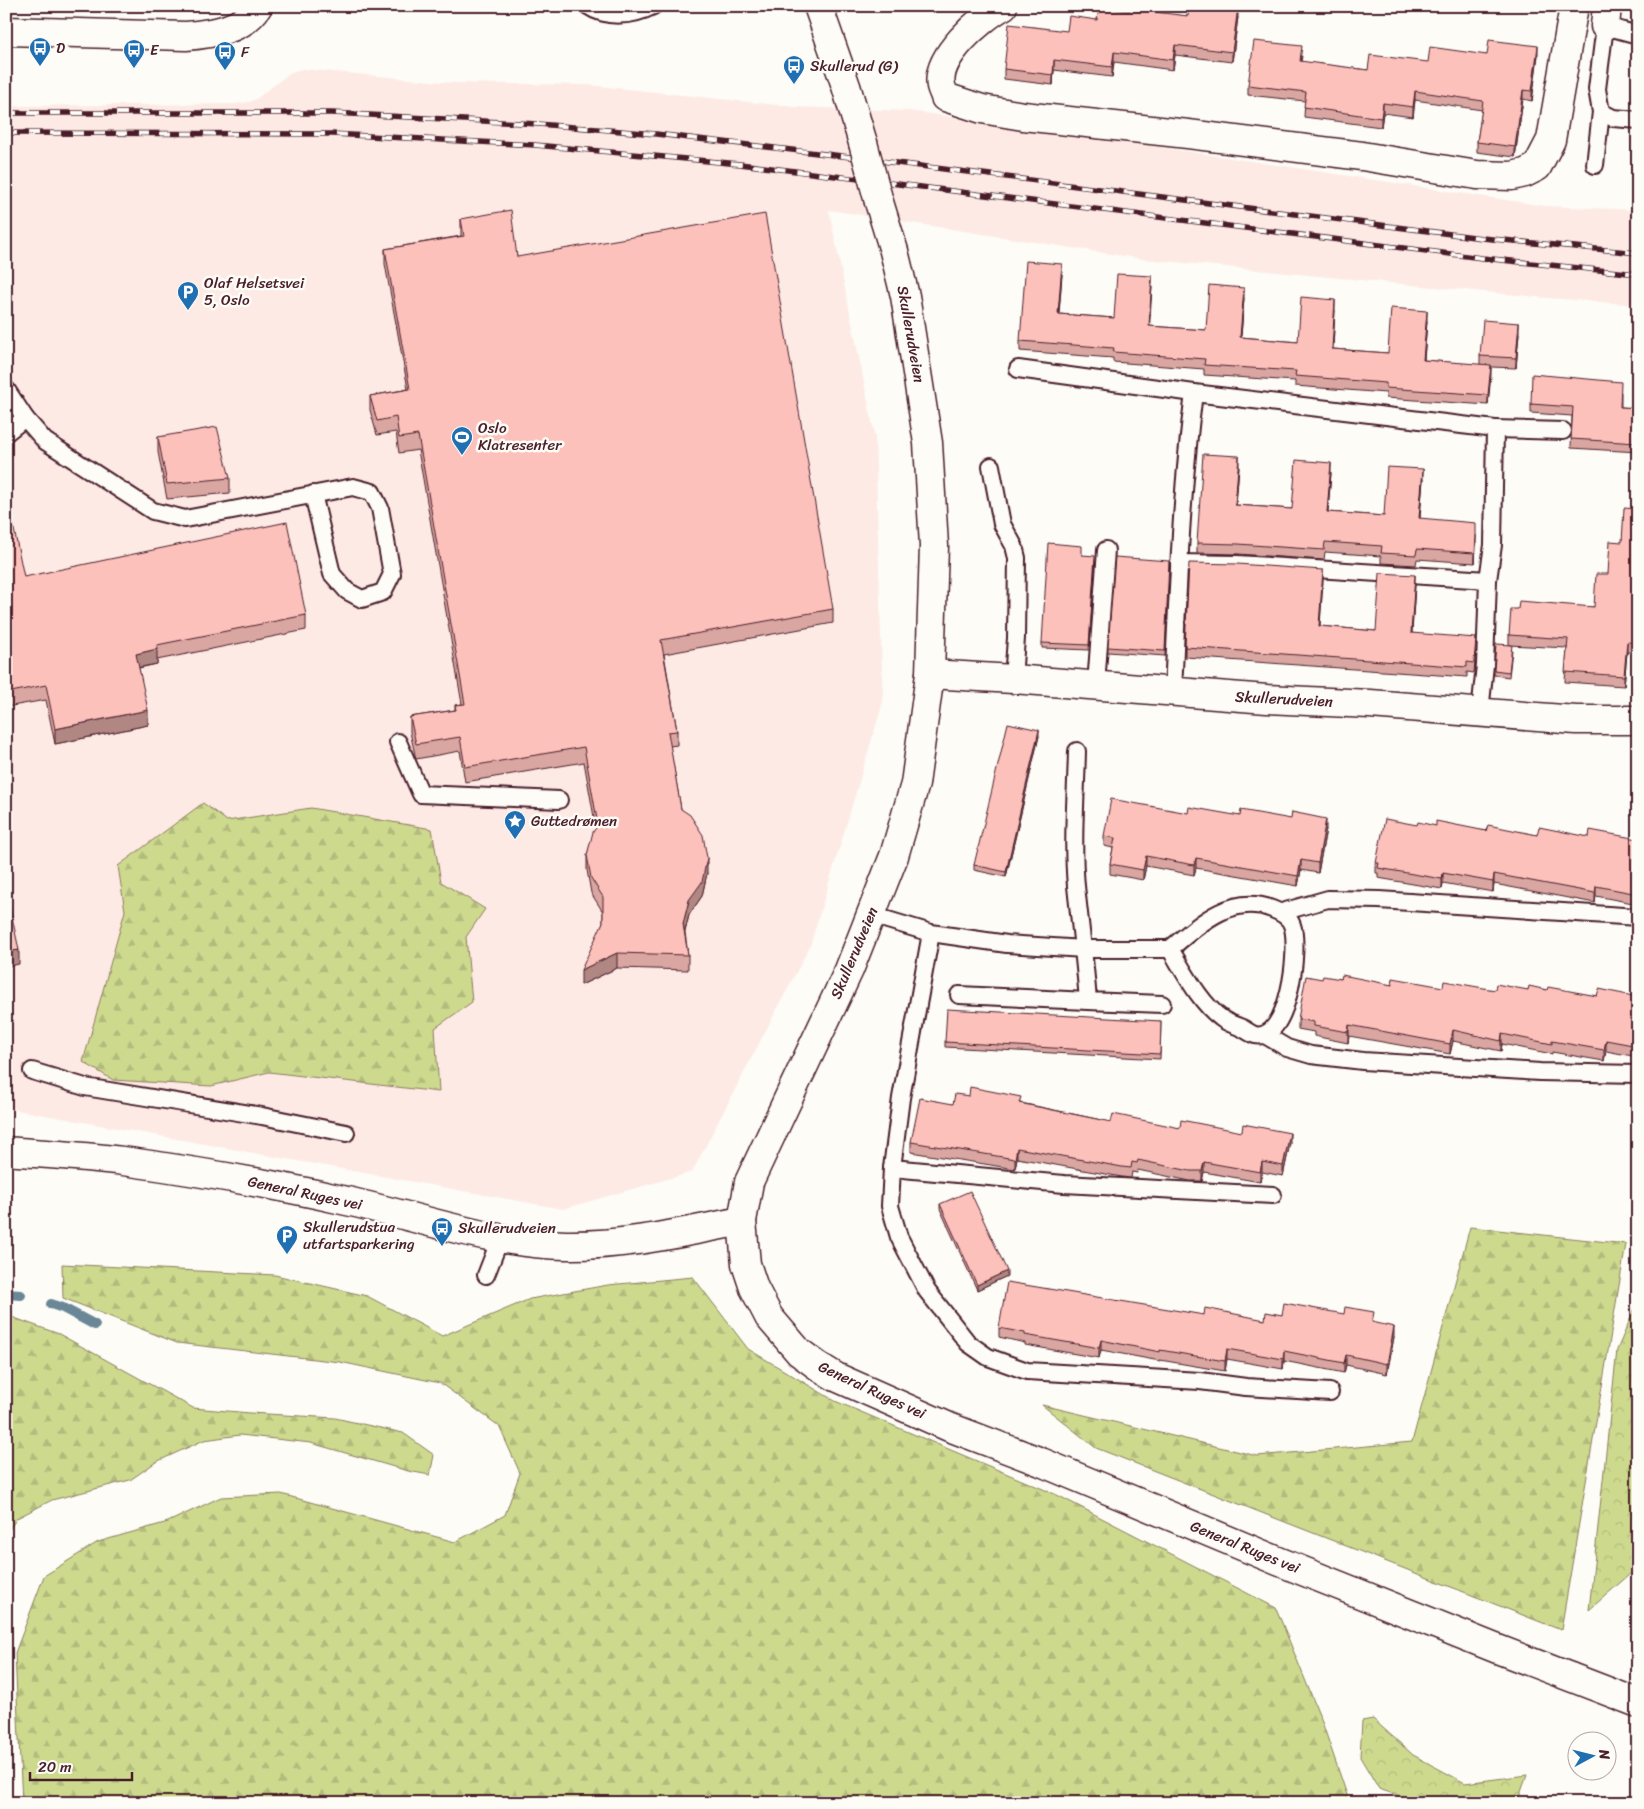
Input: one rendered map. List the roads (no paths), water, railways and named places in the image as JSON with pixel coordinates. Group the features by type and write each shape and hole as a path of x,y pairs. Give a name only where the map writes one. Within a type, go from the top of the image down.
{"street":[{"path":"6,31 205,35 235,26 246,19 258,6"},
{"name":"Skullerudveien","path":"742,1221 749,1182 849,970 894,856 915,784 930,674 934,546 928,443 904,296 894,250 863,143 846,86 818,6"},
{"path":"1003,6 968,32 952,52 942,70 940,85 945,97 982,109 1023,116 1362,156 1478,175 1512,176 1525,173 1537,167 1551,140 1574,6"},
{"name":"Skullerudveien","path":"930,674 1576,720 1638,720"},
{"name":"General Ruges vei","path":"6,1151 122,1161 252,1182 339,1199 500,1239 531,1244 606,1244 666,1236 742,1221 746,1264 754,1288 769,1317 799,1352 836,1377 949,1427 1041,1462 1500,1650 1638,1703"}],"lane":[{"path":"588,6 598,13 623,15 640,12 653,6"},
{"path":"1595,165 1601,112 1598,89 1606,16 1638,35"},
{"path":"1601,112 1613,118 1638,120"},
{"path":"1018,370 1495,429 1563,431"},
{"path":"6,389 25,418 45,441 154,511 166,515 185,519 314,494 353,487 372,492 380,508 392,574 383,592 362,598 347,591 332,574 314,494"},
{"path":"1173,691 1179,563 1187,450 1194,393"},
{"path":"6,433 25,418"},
{"path":"1480,712 1485,665 1488,580 1493,545 1495,429"},
{"path":"991,466 1002,524 1005,533 1014,546 1017,558 1016,638 1013,679"},
{"path":"1096,685 1106,550"},
{"path":"1179,563 1237,564 1488,580"},
{"path":"398,742 421,794 559,800"},
{"path":"1076,751 1074,849 1088,1001"},
{"path":"1282,912 1328,899 1379,900 1638,917"},
{"path":"871,915 931,933 1007,944 1084,949 1170,949 1203,920 1222,910 1242,905 1262,904 1282,912 1292,923 1295,938 1294,966 1284,1011 1275,1028 1265,1035"},
{"path":"931,933 901,1098 892,1168 890,1206 899,1237 927,1291 968,1343 988,1357 1027,1371 1200,1381 1246,1387 1330,1392"},
{"path":"1170,949 1206,1004 1222,1018 1256,1035 1265,1035 1287,1048 1311,1055 1363,1061 1540,1072 1638,1074"},
{"path":"959,995 1162,1004"},
{"path":"32,1071 85,1087 262,1116 346,1133"},
{"path":"892,1168 1064,1184 1273,1195"},
{"path":"486,1275 500,1239"}],"waterway":[{"path":"6,1294 21,1295"},
{"path":"51,1304 63,1308 95,1325"}],"railway":[{"path":"6,113 332,113 538,124 656,134 1482,238 1638,253"},
{"path":"6,133 332,134 535,145 740,164 1482,258 1638,274"}],"place":[{"name":"D","path":"40,67"},
{"name":"E","path":"134,69"},
{"name":"F","path":"225,71"},
{"name":"Skullerud (G)","path":"794,85"},
{"name":"Olaf Helsetsvei 5, Oslo","path":"188,311"},
{"name":"Oslo Klatresenter","path":"462,456"},
{"name":"Guttedrømen","path":"515,840"},
{"name":"Skullerudveien","path":"442,1247"},
{"name":"Skullerudstua utfartsparkering","path":"287,1255"}]}
